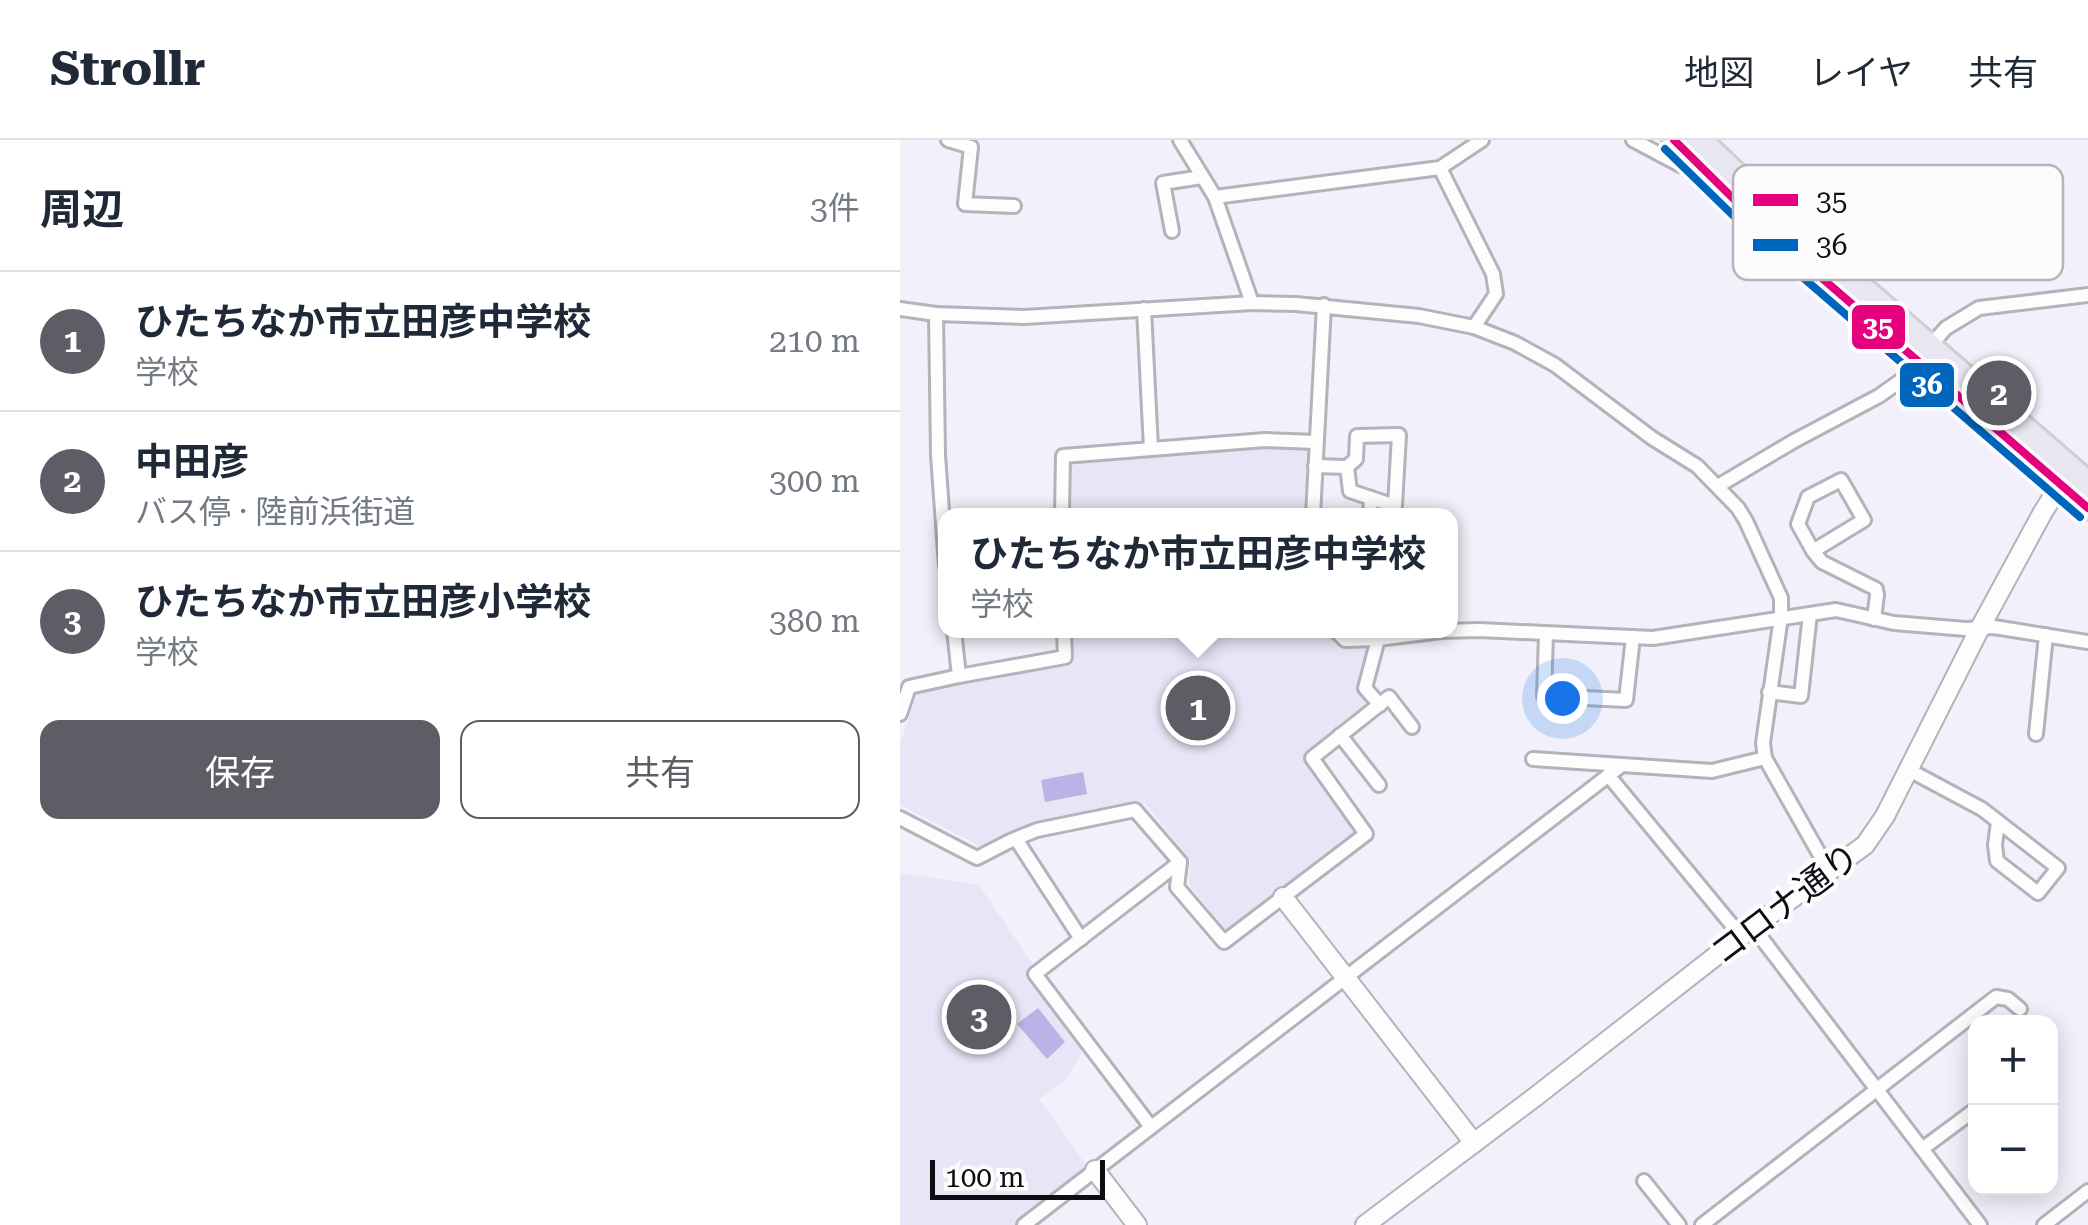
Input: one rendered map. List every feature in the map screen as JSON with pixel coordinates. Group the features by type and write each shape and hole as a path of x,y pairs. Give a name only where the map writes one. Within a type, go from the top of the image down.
{"highway":[{"path":"1674,140 1705,155 1733,191"},
{"path":"1830,280 2073,478 2088,508"}],"street":[{"path":"948,140 971,147 966,204 1014,206"},
{"path":"1180,140 1214,197 1252,302"},
{"path":"1214,197 1440,168 1482,140"},
{"path":"1632,140 1680,165 1705,155"},
{"path":"1440,168 1494,274 1496,294 1474,326"},
{"path":"1172,230 1164,183 1202,177"},
{"path":"1718,486 1878,396 1910,374 1946,328 1978,308 2088,295"},
{"path":"900,309 1024,318 1252,302 1324,305 1474,326 1554,365 1652,438 1698,466 1746,521 1782,598 1763,743 1765,758 1829,871"},
{"path":"1313,508 1324,305"},
{"path":"1144,309 1151,449"},
{"path":"936,314 942,508"},
{"path":"1315,466 1347,467 1356,459 1356,436 1399,435 1395,506 1350,491 1347,467"},
{"path":"1062,508 1063,456 1265,440 1316,442"},
{"name":"コロナ通り","path":"1365,1225 1747,932 1866,846 1910,770 1980,628 2073,478"},
{"path":"1813,550 1864,520 1841,480 1808,497 1798,524 1813,550 1822,562 1876,589 1874,618"},
{"path":"1370,508 1371,498"},
{"path":"1458,631 1669,636 1836,610 1894,623 1994,627 2088,642"},
{"path":"1769,692 1801,696 1810,614"},
{"path":"1546,634 1544,696 1626,700 1633,637"},
{"path":"2036,734 2046,635"},
{"path":"955,638 959,676"},
{"path":"900,714 909,687 1065,658 1064,638"},
{"path":"1371,638 1386,638"},
{"path":"1378,639 1365,688 1380,705"},
{"path":"900,818 977,858 1037,830 1135,810 1180,862 1178,887 1224,942 1366,834 1312,758 1389,697 1412,727"},
{"path":"1340,735 1379,785"},
{"path":"1533,759 1712,771 1765,758"},
{"path":"1024,1225 1622,764"},
{"path":"1910,770 1982,809 2058,868 2038,893 1996,861 1998,822"},
{"path":"1608,775 1747,932 1877,1090 1980,1225"},
{"path":"1016,838 1081,939"},
{"path":"1151,1127 1035,974 1180,862"},
{"path":"1283,896 1474,1142"},
{"path":"1702,1225 1996,998 2008,998 2020,1009"},
{"path":"1922,1149 1968,1115"},
{"path":"1095,1170 1137,1225"},
{"path":"1644,1181 1679,1225"},
{"path":"2044,1225 2088,1190"}],"shaded area":[{"path":"1265,443 1313,445 1310,508 1072,508 1071,460"},
{"path":"1072,638 1336,638 1341,643 1373,646 1370,708 1306,757 1361,832 1227,933 1189,885 1190,860 1145,803 1037,824 984,848 900,805 900,744 918,691 1072,659"},
{"path":"1083,772 1087,794 1045,802 1041,780"},
{"path":"900,873 979,885 1033,965 1033,984 1083,1050 1065,1081 1039,1099 1089,1169 1017,1225 900,1225"},
{"path":"1038,1008 1065,1042 1047,1059 1017,1024"}],"transit line":[{"name":"35","path":"1674,140 1733,198"},
{"name":"36","path":"1665,149 1733,215"},
{"name":"36","path":"1806,280 2080,517"},
{"name":"35","path":"1824,280 2088,508"}],"place":[{"name":"中田彦","path":"1999,393"},
{"name":"ひたちなか市立田彦中学校","path":"1198,708"},
{"name":"ひたちなか市立田彦小学校","path":"979,1017"}]}
